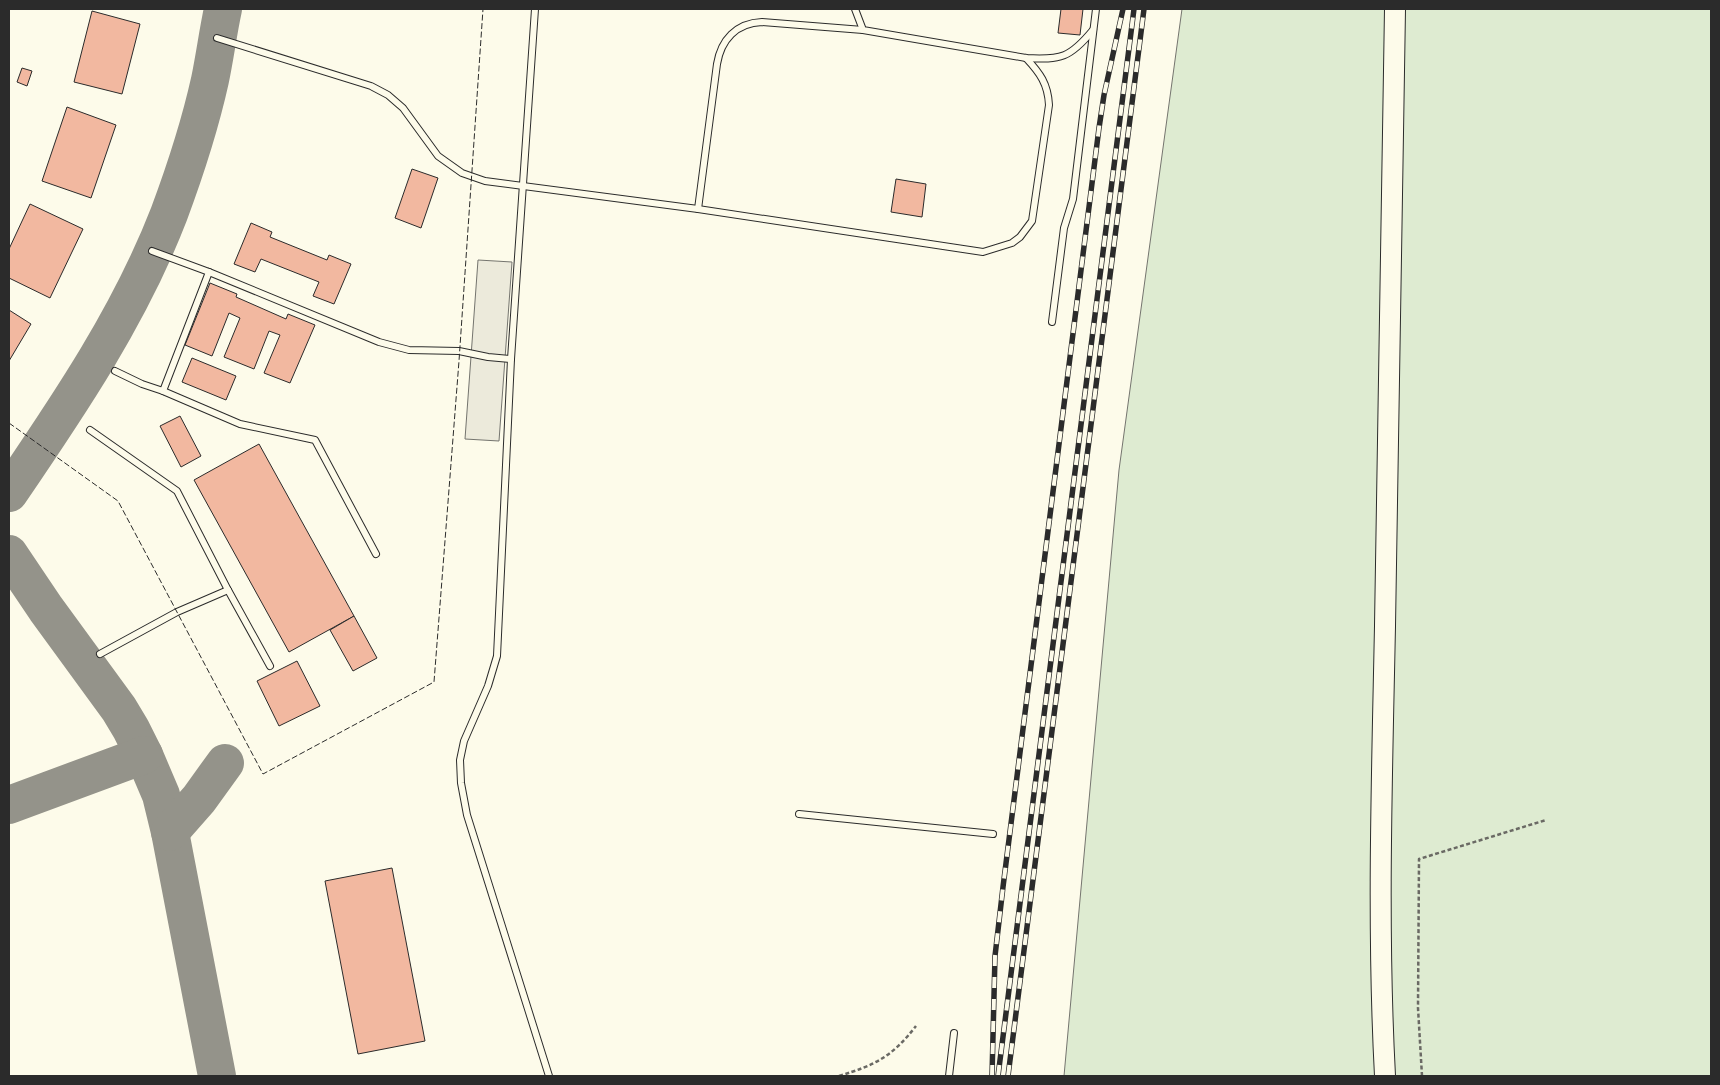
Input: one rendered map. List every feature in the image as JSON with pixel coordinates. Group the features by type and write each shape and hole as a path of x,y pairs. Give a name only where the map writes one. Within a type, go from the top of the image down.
{"main road":[{"path":"1384,1076 1381,886 1390,214 1396,9"}],"lane":[{"path":"535,9 511,359 497,656 488,686 464,741 460,760 461,783 467,815 549,1076"},
{"path":"855,9 863,30"},
{"path":"1052,322 1064,228 1073,199 1096,9"},
{"path":"698,209 719,52 729,36 746,24 762,22 863,30 1026,58 1048,59 1060,58 1078,48 1093,30"},
{"path":"217,38 371,86 388,95 403,108 424,139 449,166 462,174 485,181 698,209 983,252 1012,243 1020,237 1032,221 1049,105 1044,80 1026,58"},
{"path":"152,251 209,272 378,342 409,350 459,351 488,357 511,359"},
{"path":"163,391 209,272"},
{"path":"115,371 240,424 315,440 376,554"},
{"path":"90,430 177,491 270,666"},
{"path":"100,654 177,612 228,590"},
{"path":"799,814 993,834"},
{"path":"949,1076 954,1033"}],"path":[{"path":"1422,1076 1418,1008 1419,860 1546,820"},
{"path":"839,1076 882,1060 902,1044 916,1026"}],"green space":[{"path":"1182,9 1711,9 1711,1076 1064,1076 1119,470"}],"shaded area":[{"path":"478,260 512,262 499,441 465,439"}],"building":[{"path":"1061,9 1083,9 1080,35 1058,33"},
{"path":"92,11 140,24 122,94 74,82"},
{"path":"22,68 32,71 27,86 17,82"},
{"path":"67,107 116,125 91,198 42,181"},
{"path":"412,169 438,178 421,228 395,218"},
{"path":"896,179 926,184 922,217 891,212"},
{"path":"30,204 83,229 50,298 9,278 9,249"},
{"path":"251,223 272,232 270,237 327,260 329,255 351,264 334,304 313,296 319,282 261,259 255,272 234,264"},
{"path":"210,283 237,294 236,297 286,319 288,314 315,325 290,383 264,373 280,335 269,331 254,369 224,357 240,318 229,313 212,356 185,345"},
{"path":"9,310 31,324 9,361"},
{"path":"192,358 236,376 226,400 182,382"},
{"path":"180,416 201,456 181,467 160,426"},
{"path":"259,444 354,616 289,652 194,480"},
{"path":"354,616 377,658 353,671 330,630"},
{"path":"297,661 320,706 279,726 257,681"},
{"path":"392,868 425,1041 358,1054 325,881"}],"taxiway":[{"path":"9,493 76,393 97,358 136,288 153,251 175,198 197,131 210,80 223,9"},
{"path":"9,554 46,609 119,709 144,755 161,795 170,832 217,1076"},
{"path":"9,805 144,755"},
{"path":"170,832 199,799 225,763"}],"railway":[{"path":"992,1076 995,956 1003,887 1099,128 1104,95 1123,9"},
{"path":"998,1076 1134,9"},
{"path":"1008,1076 1144,9"}],"fence":[{"path":"9,423 118,501 263,774 434,682 459,361 483,9"}]}
